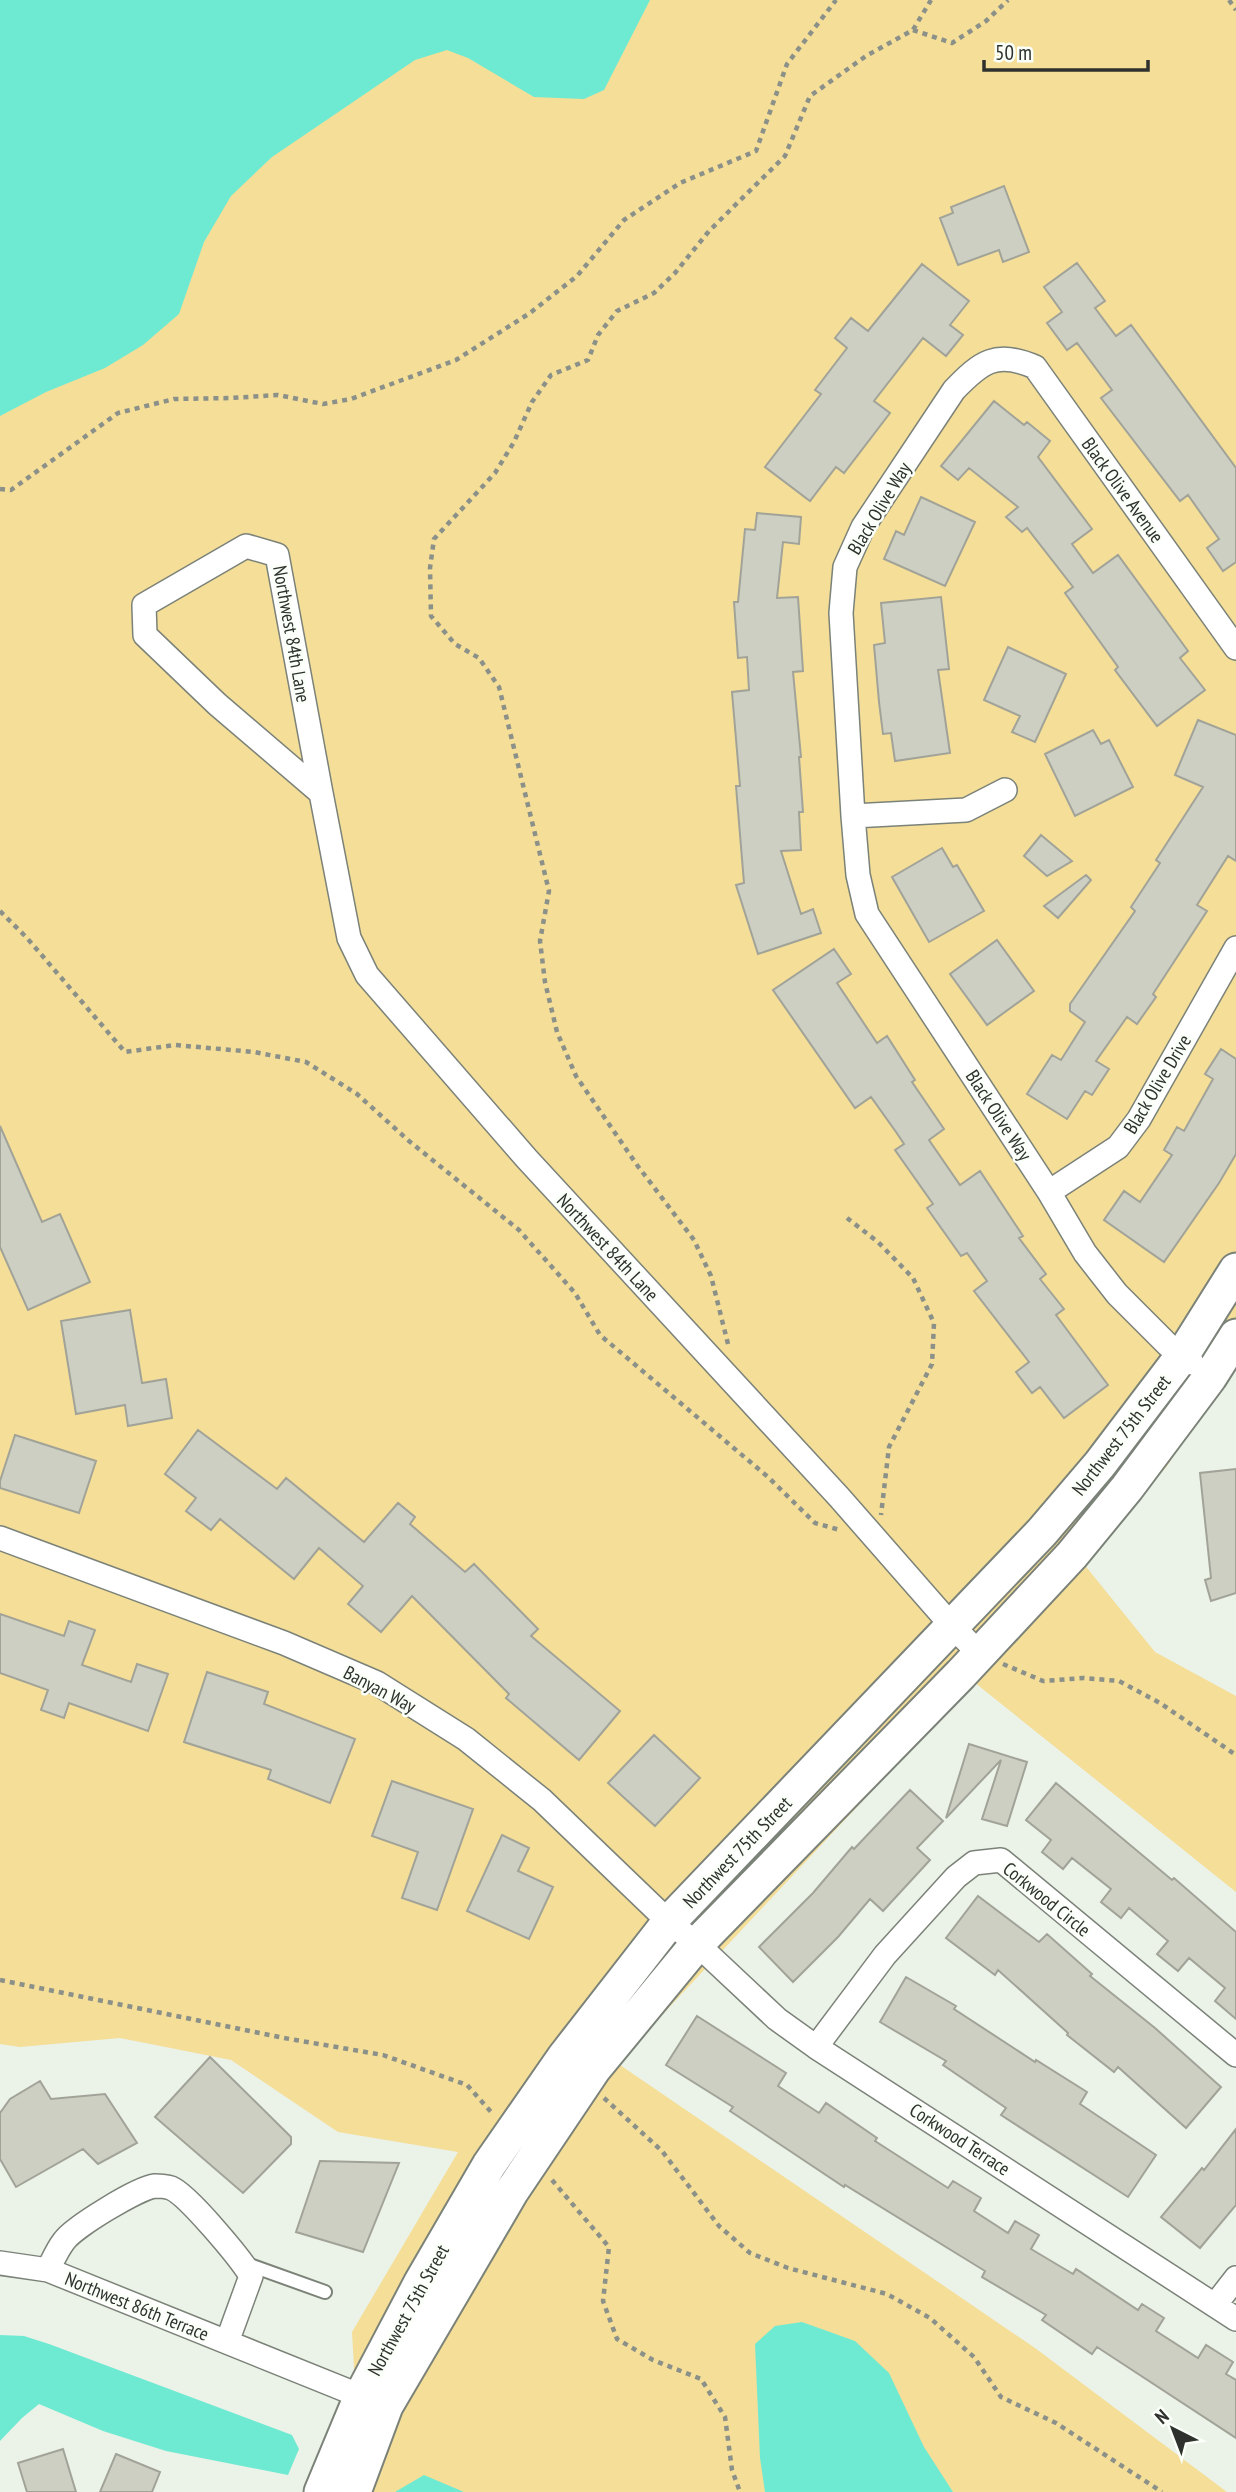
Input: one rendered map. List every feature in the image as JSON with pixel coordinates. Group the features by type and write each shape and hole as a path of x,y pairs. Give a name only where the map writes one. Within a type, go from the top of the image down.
{"street":[{"name":"Black Olive Avenue","path":"994,359 1016,358 1035,367 1236,648"},
{"name":"Black Olive Way","path":"994,359 972,371 954,390 863,527 845,567 841,613 858,875 867,914 1049,1192 1085,1253 1117,1294 1168,1345 1210,1377"},
{"name":"Northwest 84th Lane","path":"321,793 217,704 145,635 144,605 246,547 278,555 349,938 367,975 527,1159 980,1654"},
{"path":"853,816 966,810 1005,790"},
{"name":"Black Olive Drive","path":"1049,1192 1118,1147 1139,1119 1236,948"},
{"name":"Northwest 75th Street","path":"354,2492 373,2401 448,2235 489,2165 565,2057 669,1922 1042,1532 1084,1483 1182,1356 1236,1270"},
{"name":"Northwest 75th Street","path":"321,2492 373,2401 458,2280 585,2081 697,1944 980,1654 1072,1555 1127,1488 1210,1377 1236,1336"},
{"name":"Banyan Way","path":"0,1538 284,1643 377,1683 466,1739 542,1800 669,1922 697,1944"},
{"name":"Corkwood Circle","path":"816,2047 885,1955 956,1877 974,1863 1001,1860 1236,2055"},
{"name":"Corkwood Terrace","path":"697,1944 777,2019 816,2047 1236,2319"},
{"name":"Northwest 86th Terrace","path":"48,2270 64,2240 80,2226 139,2192 155,2186 172,2188 186,2199 243,2263 251,2276 227,2342"},
{"name":"Northwest 86th Terrace","path":"0,2263 48,2270 373,2401"},
{"path":"1215,2305 1236,2278"}],"lane":[{"path":"243,2263 325,2292"}],"path":[{"path":"0,489 10,490 118,414 174,399 278,394 323,404 351,400 456,360 530,313 576,276 624,220 680,183 756,151 787,64 836,0"},
{"path":"729,1346 710,1276 694,1240 637,1165 576,1076 557,1032 545,982 540,941 549,891 499,687 479,658 455,644 431,616 430,568 434,539 495,473 514,442 533,402 551,375 588,360 598,335 617,311 654,293 676,273 709,231 785,156 810,96 866,57 913,30 931,0"},
{"path":"913,30 951,43 986,21 1008,0"},
{"path":"1229,0 1236,10"},
{"path":"0,911 27,938 125,1052 175,1045 254,1052 306,1062 357,1094 409,1141 519,1230 575,1293 600,1335 768,1477 815,1522 878,1543 889,1447 932,1364 934,1323 913,1278 878,1242 847,1218"},
{"path":"980,1654 1043,1681 1084,1678 1119,1681 1160,1703 1236,1755"},
{"path":"0,1980 285,2038 383,2055 467,2085 511,2134"},
{"path":"585,2081 662,2151 719,2226 750,2253 788,2268 887,2294 930,2318 974,2357 1001,2397 1056,2423 1162,2492"},
{"path":"534,2160 609,2247 603,2301 617,2339 653,2360 701,2379 725,2417 732,2470 740,2492"}],"shaded area":[{"path":"0,0 1236,0 1236,1364 1167,1466 1083,1563 1155,1652 1236,1696 1236,1892 974,1682 617,2063 1035,2348 1227,2492 361,2492 352,2332 458,2152 338,2132 231,2060 120,2038 20,2047 0,2044"},
{"path":"0,0 650,0 604,90 584,99 534,97 468,58 447,50 415,60 272,157 231,196 204,242 179,314 143,345 105,368 46,392 0,416"},
{"path":"802,2322 855,2341 889,2373 924,2447 953,2492 765,2492 760,2458 755,2344 775,2326"},
{"path":"0,2335 24,2336 49,2344 292,2435 299,2449 288,2475 166,2451 103,2431 39,2404 0,2441"},
{"path":"424,2475 464,2492 395,2492"}],"building":[{"path":"1004,186 1029,252 1003,262 999,250 958,265 940,218 953,213 951,207"},
{"path":"1077,263 1105,301 1095,308 1116,336 1131,325 1236,468 1236,562 1223,571 1207,548 1219,539 1188,495 1180,501 1101,398 1112,390 1077,343 1067,350 1047,323 1062,312 1044,287"},
{"path":"922,264 969,301 950,325 963,335 946,356 923,338 874,401 890,413 844,473 836,467 810,501 765,467 821,394 815,390 847,348 835,338 851,318 868,331"},
{"path":"994,401 1050,441 1038,457 1092,529 1072,544 1093,573 1118,555 1188,651 1180,658 1205,690 1157,726 1115,670 1118,667 1065,593 1073,587 1027,528 1022,532 1006,517 1018,507 969,468 958,480 941,466"},
{"path":"921,497 975,522 945,586 884,559 896,531 904,535"},
{"path":"757,513 801,517 799,544 783,542 777,598 798,597 803,671 793,672 801,757 801,850 781,851 801,914 813,909 821,933 758,954 736,885 744,883 732,692 749,690 747,657 738,658 734,602 738,602 745,529 755,530"},
{"path":"941,597 949,669 938,670 950,753 895,761 891,733 883,734 879,702 874,645 885,643 881,603"},
{"path":"1008,647 1066,674 1035,742 1012,732 1020,716 984,700"},
{"path":"1198,720 1236,735 1236,861 1228,856 1197,905 1207,911 1153,994 1156,997 1137,1024 1127,1017 1096,1061 1109,1069 1092,1095 1085,1091 1067,1119 1027,1094 1052,1055 1061,1060 1085,1022 1070,1011 1070,1004 1135,911 1131,907 1160,863 1156,860 1203,787 1175,775"},
{"path":"1093,730 1101,744 1109,740 1133,787 1075,816 1045,754"},
{"path":"1041,835 1072,861 1047,876 1024,856"},
{"path":"942,848 953,867 957,865 984,911 929,942 892,877"},
{"path":"1086,875 1091,880 1058,918 1044,906"},
{"path":"997,940 1034,991 987,1025 950,974"},
{"path":"834,949 851,974 837,983 877,1043 887,1036 915,1080 912,1082 944,1129 929,1140 960,1185 980,1171 1023,1236 1019,1238 1046,1274 1040,1279 1064,1309 1056,1315 1108,1385 1064,1418 1040,1387 1032,1393 1016,1372 1029,1362 974,1291 987,1281 967,1253 961,1256 927,1208 933,1204 895,1150 904,1144 896,1132 871,1097 855,1108 773,990"},
{"path":"1221,1049 1236,1059 1236,1154 1164,1262 1104,1220 1124,1191 1140,1202 1172,1155 1164,1150 1177,1127 1184,1131 1213,1079 1205,1074"},
{"path":"0,1126 42,1222 60,1214 90,1282 28,1310 0,1247"},
{"path":"130,1310 142,1383 166,1379 172,1418 128,1426 125,1405 76,1414 61,1321"},
{"path":"198,1430 277,1489 286,1478 364,1542 398,1503 415,1517 410,1524 465,1572 474,1564 538,1629 531,1636 620,1711 579,1760 506,1698 509,1694 412,1596 381,1632 348,1604 363,1586 319,1548 294,1579 220,1519 211,1530 186,1511 196,1498 165,1474"},
{"path":"15,1435 96,1461 79,1513 0,1488"},
{"path":"1236,1469 1236,1593 1211,1601 1205,1580 1211,1578 1200,1473"},
{"path":"0,1614 64,1636 69,1621 95,1630 82,1665 131,1682 137,1664 168,1674 148,1731 69,1703 64,1718 41,1710 48,1690 0,1673"},
{"path":"207,1672 268,1692 264,1704 355,1739 330,1803 268,1779 271,1770 184,1742"},
{"path":"654,1735 700,1778 655,1826 608,1783"},
{"path":"969,1744 1027,1762 1007,1826 982,1819 1001,1760 946,1818"},
{"path":"392,1781 473,1809 437,1910 402,1898 418,1852 372,1836"},
{"path":"1056,1783 1236,1932 1236,2019 1215,2001 1225,1988 1189,1958 1178,1971 1157,1954 1168,1941 1129,1908 1121,1918 1101,1902 1111,1889 1072,1858 1063,1869 1042,1852 1051,1840 1026,1820"},
{"path":"910,1790 943,1821 917,1848 930,1860 883,1911 870,1899 838,1937 793,1982 759,1947 813,1893 852,1847 854,1849"},
{"path":"502,1835 529,1848 518,1871 553,1887 529,1939 467,1911"},
{"path":"978,1896 1039,1942 1047,1934 1092,1974 1090,1976 1155,2028 1221,2087 1186,2128 1118,2067 1114,2072 1067,2035 1068,2033 998,1970 995,1975 946,1938"},
{"path":"906,1977 956,2006 954,2009 1035,2062 1036,2060 1087,2092 1080,2104 1156,2155 1128,2197 1001,2115 1006,2108 943,2065 946,2061 880,2022"},
{"path":"697,2016 786,2073 778,2086 819,2113 826,2103 877,2138 875,2141 948,2188 953,2181 981,2198 974,2211 1008,2233 1015,2221 1039,2235 1031,2249 1073,2274 1076,2269 1138,2310 1142,2304 1164,2318 1156,2331 1198,2358 1206,2345 1233,2362 1226,2374 1236,2380 1236,2438 1097,2347 1092,2354 1042,2320 1046,2315 982,2277 985,2271 845,2185 844,2187 730,2111 733,2107 666,2065"},
{"path":"210,2057 291,2137 291,2144 243,2193 155,2117"},
{"path":"40,2081 51,2099 105,2094 137,2143 98,2164 83,2149 16,2187 0,2159 0,2113 10,2099"},
{"path":"1236,2129 1236,2205 1200,2248 1161,2217 1202,2168 1204,2170"},
{"path":"320,2161 399,2163 363,2252 296,2232"},
{"path":"63,2449 76,2492 27,2492 18,2463"},
{"path":"116,2454 160,2472 152,2492 100,2492"}]}
